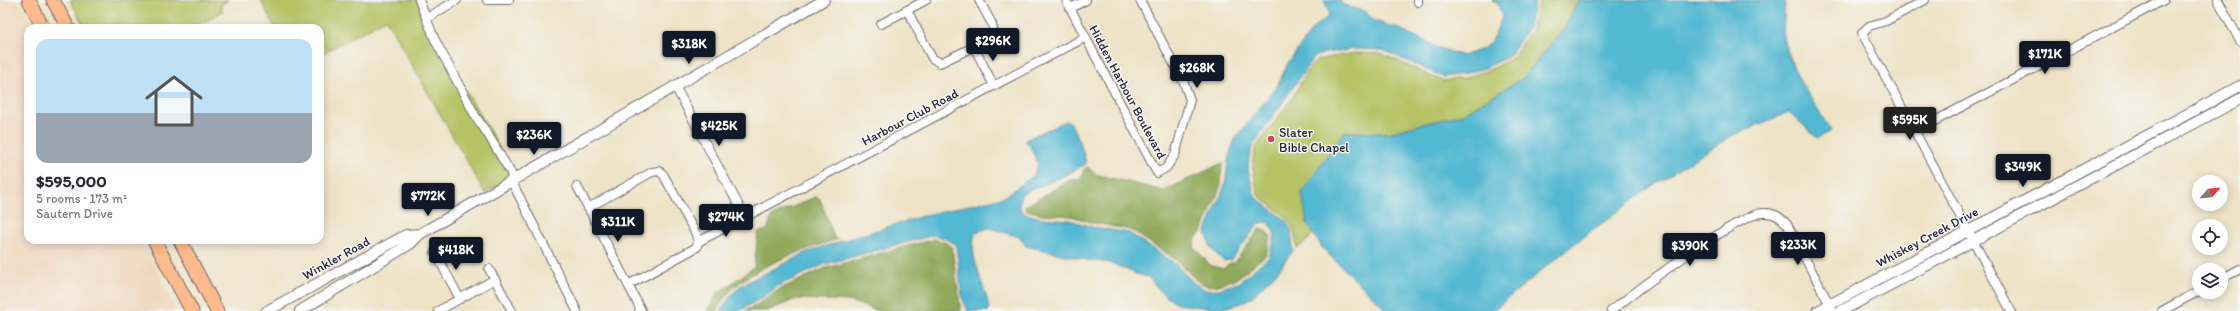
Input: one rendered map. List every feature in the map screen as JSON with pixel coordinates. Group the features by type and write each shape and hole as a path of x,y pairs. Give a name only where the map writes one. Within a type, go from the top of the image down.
{"main road":[{"path":"28,0 41,24"},
{"path":"53,0 66,24"},
{"path":"156,244 192,311"},
{"path":"182,244 217,311"}],"street":[{"path":"419,0 435,40 476,117 487,133 510,174 512,182 577,311"},
{"path":"427,18 458,0"},
{"path":"487,0 509,0"},
{"name":"Winkler Road","path":"300,311 410,244 420,234 824,0"},
{"path":"881,24 926,0"},
{"path":"907,10 932,58 940,63 988,40 994,33 992,24 979,0"},
{"name":"Hidden Harbour Boulevard","path":"1066,0 1157,173 1166,168 1175,155 1190,100 1184,83 1140,0"},
{"path":"1070,8 1086,0"},
{"path":"1925,0 1886,21 1870,26 1862,32 2011,311"},
{"path":"1916,131 2164,0"},
{"path":"2218,0 2240,41"},
{"name":"Harbour Club Road","path":"628,285 697,247 698,242 1086,37"},
{"path":"974,47 994,86"},
{"path":"675,86 745,217"},
{"name":"Whiskey Creek Drive","path":"1818,311 1831,308 1969,230 2240,86"},
{"name":"Whiskey Creek Drive","path":"1841,311 2240,99"},
{"path":"588,208 652,172 659,171 663,174 698,242"},
{"path":"577,186 640,310"},
{"path":"1611,311 1717,237 1752,216 1767,213 1781,217 1787,224 1831,308"},
{"name":"Winkler Road","path":"267,311 406,235 420,234"},
{"path":"435,252 460,299"},
{"path":"489,269 512,311"},
{"path":"2228,275 2240,269"},
{"path":"438,311 495,279"},
{"path":"2162,311 2192,295"}],"shaded area":[{"path":"0,0 18,0 31,24 24,24 24,244 143,244 177,311 0,311"}],"green space":[{"path":"70,0 228,0 221,5 222,12 200,24 83,24"},
{"path":"261,0 419,0 438,44 516,175 485,193 386,19 324,53 324,24 273,24"},
{"path":"1539,0 1579,0 1563,30 1523,78 1463,114 1388,133 1344,132 1307,224 1313,233 1306,242 1297,248 1295,236 1289,221 1285,216 1258,195 1253,169 1253,158 1256,147 1293,97 1307,71 1317,60 1354,53 1382,54 1442,81 1464,78 1487,71 1511,59 1532,29"},
{"path":"1222,163 1221,185 1202,232 1196,238 1194,247 1210,265 1223,269 1228,264 1235,262 1261,227 1271,236 1266,255 1236,279 1218,285 1208,286 1197,281 1175,259 1131,230 1094,223 1071,216 1042,214 1026,210 1024,207 1070,180 1081,178 1084,169 1088,167 1095,174 1164,191"},
{"path":"815,197 820,199 835,239 838,239 796,253 766,266 740,282 730,291 716,311 707,311 717,294 754,267 758,232 767,230 772,216"},
{"path":"934,239 947,243 952,247 961,311 878,311 849,301 796,299 767,311 745,311 765,300 780,289 826,268"}],"water":[{"path":"1324,0 1340,0 1342,4 1366,12 1375,21 1400,29 1437,47 1463,56 1484,48 1492,41 1502,17 1498,4 1492,0 1535,0 1529,27 1509,56 1485,68 1463,74 1443,77 1383,50 1354,49 1325,53 1314,57 1253,145 1249,157 1248,170 1255,197 1287,221 1291,230 1293,251 1277,272 1252,297 1242,303 1219,309 1177,304 1164,295 1148,277 1136,274 1111,263 1087,260 1026,246 1020,237 989,228 976,232 973,241 973,250 988,302 989,311 968,311 962,297 956,245 949,240 934,235 825,264 778,286 739,311 721,311 732,294 740,286 807,252 926,215 1004,197 1033,176 1038,164 1030,146 1025,140 1066,121 1071,123 1083,151 1086,164 1060,178 1021,194 1019,206 1023,213 1041,218 1070,220 1092,227 1129,233 1173,262 1195,284 1206,290 1219,289 1238,283 1269,257 1275,236 1273,228 1268,222 1259,223 1231,260 1223,261 1211,249 1206,231 1225,185 1229,155 1235,139 1278,85 1288,63 1315,26 1328,17 1329,11"},
{"path":"1579,0 1785,0 1783,39 1798,78 1831,131 1817,138 1789,112 1731,136 1652,186 1574,244 1492,311 1388,311 1323,249 1307,224 1302,192 1344,132 1388,133 1463,114 1523,78 1563,30"}],"place":[{"name":"Slater Bible Chapel","path":"1271,139"}]}
